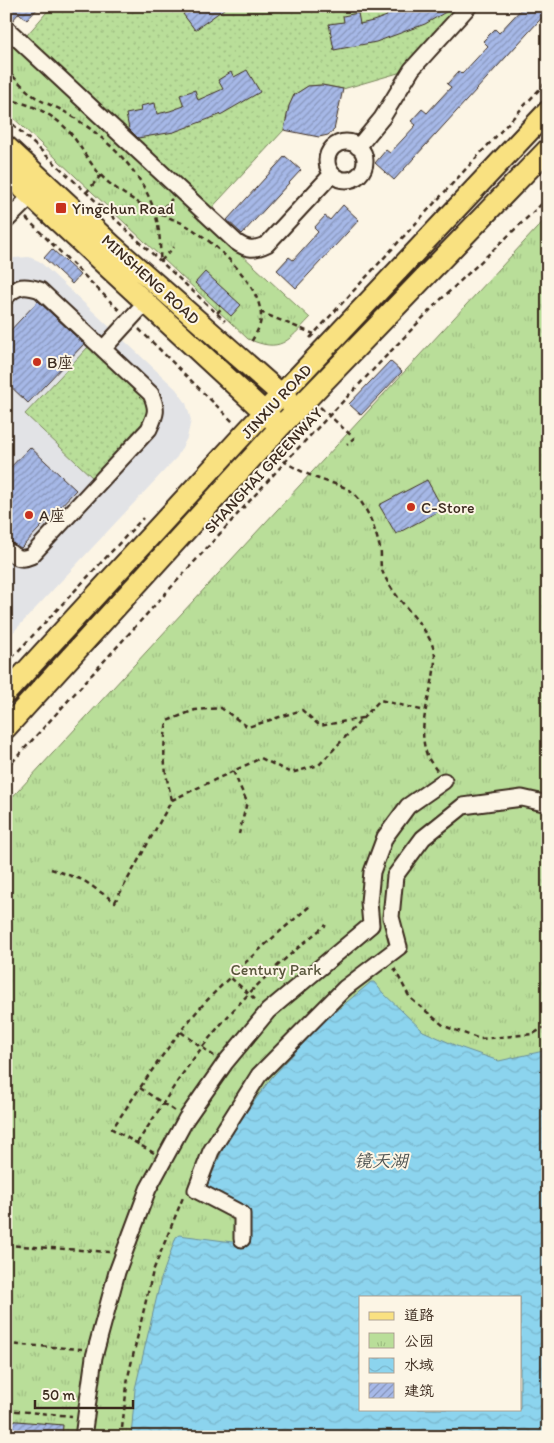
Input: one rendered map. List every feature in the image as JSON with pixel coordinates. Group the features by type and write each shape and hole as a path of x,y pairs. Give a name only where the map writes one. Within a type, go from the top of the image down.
{"main road":[{"name":"JINXIU ROAD","path":"6,693 264,412 548,111"},
{"name":"MINSHENG ROAD","path":"6,146 113,246 282,394 309,404"},
{"name":"JINXIU ROAD","path":"6,728 280,427 309,404 548,149"},
{"name":"MINSHENG ROAD","path":"6,173 280,427"}],"street":[{"path":"358,147 382,118 412,69 469,6"},
{"path":"6,28 236,242 245,248 257,248 266,244 332,174"},
{"path":"346,142 358,147 364,155 360,172 350,179 344,180 332,174 327,163 330,150 334,146 346,142"},
{"path":"6,221 44,182"},
{"path":"6,298 13,290 26,285 40,290 150,394 156,405 155,416 149,429 31,556 24,559 15,557 6,549"},
{"path":"103,349 145,303"},
{"path":"83,1437 96,1349 117,1272 148,1189 186,1119 225,1063 268,1011 371,925 369,902 372,872 385,837 408,806 444,781"},
{"path":"242,1239 242,1214 196,1190 211,1151 259,1075 345,988 400,947 391,917 395,876 423,838 463,806 522,798 548,804"}],"path":[{"path":"6,70 35,97 65,112 88,127 116,152 136,174 155,211 160,262"},
{"path":"6,100 37,108 58,121 71,134 101,175 122,193 188,226 232,262 258,299 261,317 258,331 250,344 256,349"},
{"path":"6,118 230,326"},
{"path":"86,193 101,175"},
{"path":"155,211 164,207 180,190"},
{"name":"SHANGHAI GREENWAY","path":"6,769 329,415 435,305 548,198"},
{"path":"160,262 174,247"},
{"path":"217,313 222,308"},
{"path":"260,312 314,334"},
{"path":"309,404 329,415 354,438 348,444"},
{"path":"271,454 320,480 350,490 361,501 381,550 381,568 402,604 424,631 435,656 432,684 425,711 424,734 427,755 444,781"},
{"path":"51,869 83,880 116,902 172,800 261,758 291,773 318,765 380,700 425,711"},
{"path":"172,800 165,775 163,747 167,721 195,710 221,708 248,727 302,710 320,726 364,717"},
{"path":"233,771 247,802 239,834"},
{"path":"164,1159 112,1129 181,1032 200,1009 287,925 310,906"},
{"path":"137,1143 202,1047 249,994 296,948 326,925"},
{"path":"387,956 410,998 444,1026 480,1039 533,1034 548,1025"},
{"path":"231,978 268,1011"},
{"path":"181,1032 225,1063"},
{"path":"140,1088 186,1119"},
{"path":"121,1437 128,1377 153,1271 187,1188"},
{"path":"6,1245 124,1253"},
{"path":"6,1344 96,1349"},
{"path":"6,1410 86,1418"}],"shaded area":[{"path":"29,257 39,261 176,389 186,403 191,420 187,438 177,457 6,640 6,261 14,258"}],"green space":[{"path":"52,6 469,6 412,69 343,89 322,85 308,86 294,95 289,106 284,130 206,214 21,42"},
{"path":"6,36 310,318 283,343 268,345 248,339 6,111"},
{"name":"Century Park","path":"548,216 548,1437 6,1437 6,804"},
{"path":"89,346 143,397 147,411 143,425 94,479 25,414"}],"water":[{"name":"镜天湖","path":"371,982 374,982 423,1031 459,1047 499,1061 548,1050 548,1437 131,1437 135,1389 161,1279 176,1237 179,1235 240,1243 249,1216 206,1188 228,1137 272,1077 324,1021"}],"building":[{"path":"6,6 40,6 27,20 19,13 12,21 6,19"},
{"path":"194,6 228,6 195,30 183,14"},
{"path":"384,6 400,6 401,10 412,6 456,6 425,24 376,42 334,50 329,24 344,22 343,16 358,13 360,24 373,21 387,16"},
{"path":"524,6 548,6 548,11 394,180 375,163 386,150 390,153 416,125 411,121 422,109 427,113 451,87 447,84 459,71 462,74 488,46 483,41 495,29 499,33"},
{"path":"247,70 260,92 222,114 174,132 138,138 129,129 126,114 141,111 140,106 155,103 157,114 170,111 184,106 180,95 195,90 198,100 223,89 218,80 231,72 234,77"},
{"path":"322,85 343,89 334,130 328,135 319,137 284,130 289,106 294,95 308,86"},
{"path":"285,156 301,170 242,234 227,220"},
{"path":"343,205 359,220 296,288 277,270 289,257 293,260 318,232 314,228 325,216 330,220"},
{"path":"52,249 80,275 72,284 44,258"},
{"path":"205,272 241,305 231,316 195,283"},
{"name":"B座","path":"38,301 84,344 28,403 6,382 6,335"},
{"path":"390,361 402,372 361,415 349,404"},
{"name":"A座","path":"30,447 76,490 21,548 6,540 6,472"},
{"name":"C-Store","path":"427,480 443,509 396,534 379,505"},
{"path":"6,1420 63,1425 62,1437 6,1437"}],"place":[{"name":"Yingchun Road","path":"61,208"},
{"name":"B座","path":"37,362"},
{"name":"C-Store","path":"411,507"},
{"name":"A座","path":"29,515"}]}
